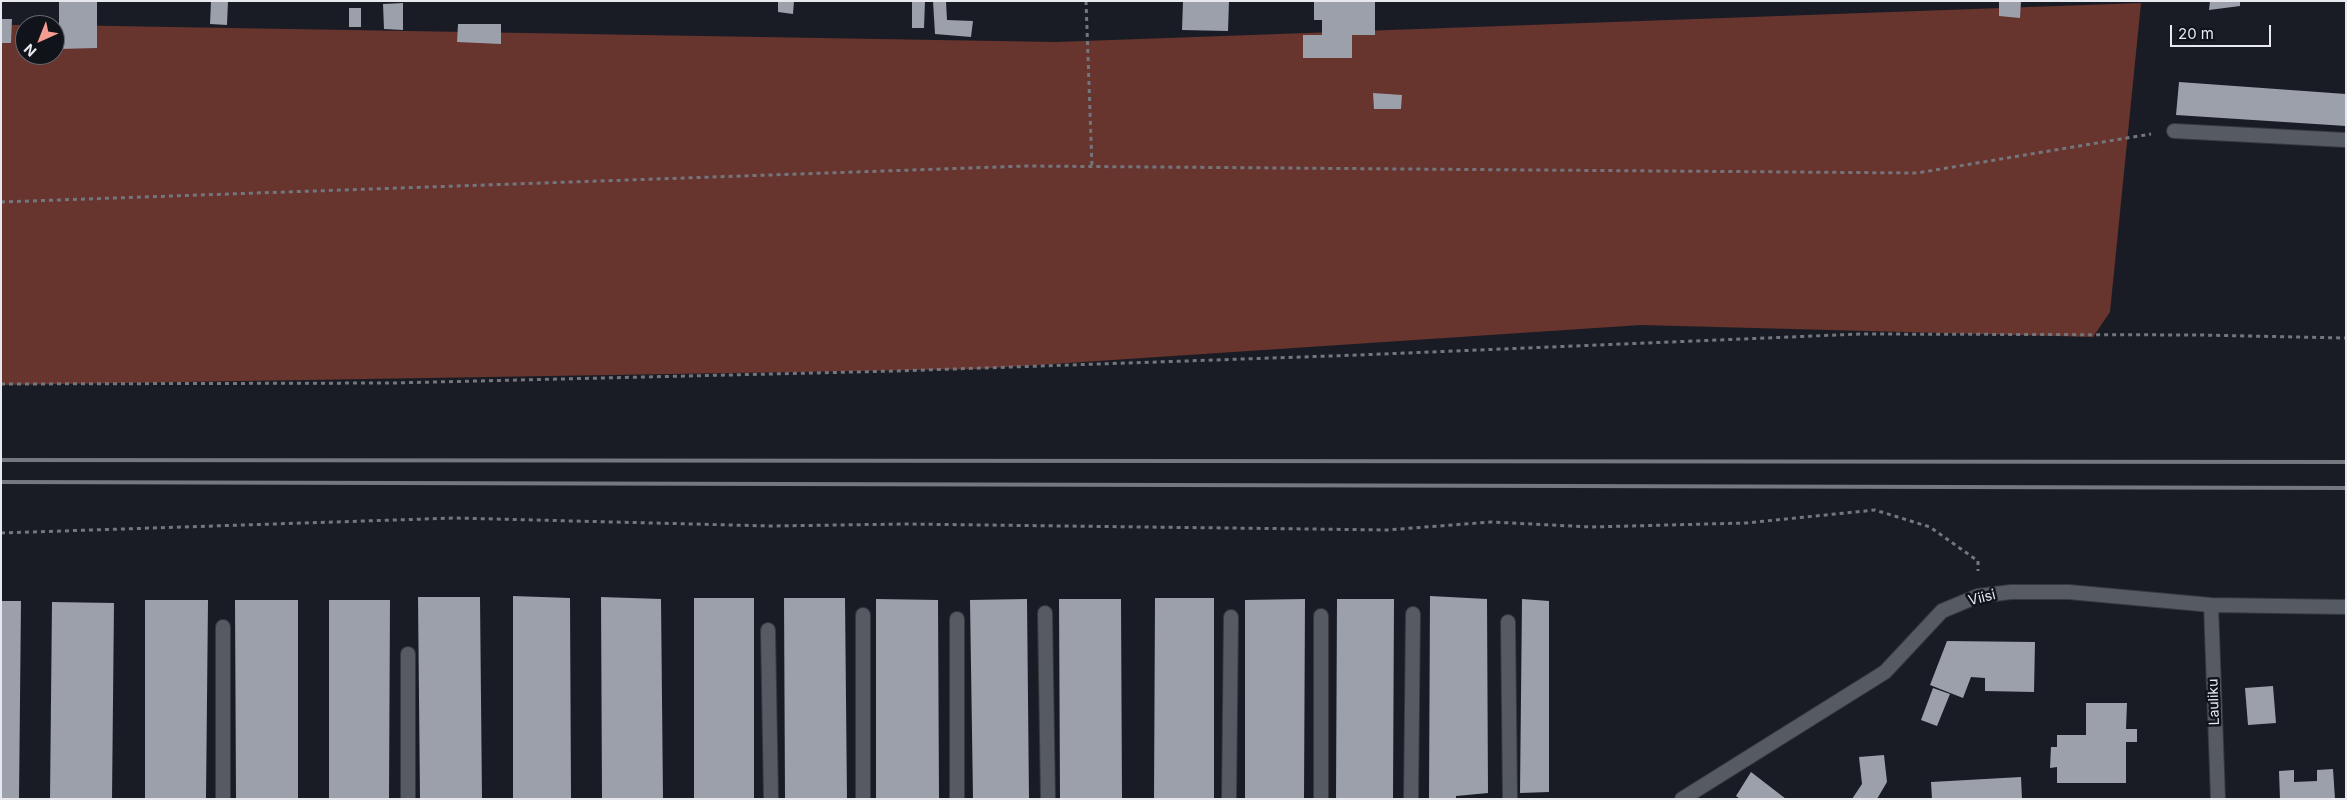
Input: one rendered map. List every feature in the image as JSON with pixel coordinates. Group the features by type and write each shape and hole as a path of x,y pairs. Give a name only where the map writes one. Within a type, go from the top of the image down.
{"street":[{"path":"2174,131 2346,140"},
{"name":"Viisi","path":"1682,799 1885,672 1942,612 1978,596 2011,592 2070,592 2211,605 2346,607"},
{"name":"Lauliku","path":"2211,605 2218,799"},
{"path":"1046,613 1048,799"},
{"path":"1411,799 1413,614"},
{"path":"863,615 863,799"},
{"path":"1321,799 1322,616"},
{"path":"1230,799 1231,617"},
{"path":"957,619 957,799"},
{"path":"1508,622 1510,799"},
{"path":"223,627 223,799"},
{"path":"768,630 771,799"},
{"path":"408,654 408,799"}],"path":[{"path":"1086,1 1092,167"},
{"path":"1,202 1026,166 1917,173 2174,131"},
{"path":"1,384 393,383 906,371 1861,334 2201,334 2346,338"},
{"path":"1,533 455,518 770,526 906,524 1387,530 1490,522 1590,527 1746,524 1875,510 1930,527 1978,561 1978,596"}],"shaded area":[{"path":"2141,3 2110,312 2093,337 1641,325 977,369 1,385 1,25 15,25 15,65 65,65 65,25 1056,42"}],"building":[{"path":"211,1 228,1 227,25 210,24"},
{"path":"778,1 794,1 793,14 778,12"},
{"path":"912,1 925,1 924,28 912,28"},
{"path":"933,1 946,1 947,20 973,21 971,37 935,34"},
{"path":"1183,1 1229,1 1228,31 1182,30"},
{"path":"1314,1 1375,1 1375,35 1352,35 1352,58 1303,58 1303,35 1322,35 1322,20 1314,20"},
{"path":"1999,1 2021,1 2020,18 1999,16"},
{"path":"2210,1 2240,1 2240,6 2209,10"},
{"path":"59,2 97,2 97,48 65,49 65,15 59,15"},
{"path":"403,3 403,30 384,29 383,4"},
{"path":"349,8 361,8 361,27 349,27"},
{"path":"1,19 12,19 11,43 1,43"},
{"path":"458,24 501,24 501,44 457,42"},
{"path":"2179,82 2346,94 2346,126 2176,115"},
{"path":"1373,93 1402,95 1401,109 1374,109"},
{"path":"513,596 570,598 571,799 513,799"},
{"path":"1430,596 1487,599 1488,793 1456,796 1456,799 1429,799"},
{"path":"418,597 480,597 482,799 420,799"},
{"path":"601,597 661,599 663,799 602,799"},
{"path":"694,598 754,598 754,799 694,799"},
{"path":"784,598 845,598 847,799 785,799"},
{"path":"1155,598 1214,598 1214,799 1154,799"},
{"path":"876,599 938,600 939,799 876,799"},
{"path":"1027,599 1029,799 973,799 970,600"},
{"path":"1059,599 1121,599 1122,799 1060,799"},
{"path":"1305,599 1304,799 1245,799 1245,600"},
{"path":"1337,599 1394,599 1393,799 1336,799"},
{"path":"1522,599 1549,601 1549,792 1520,793"},
{"path":"145,600 208,600 206,799 145,799"},
{"path":"235,600 298,600 298,799 236,799"},
{"path":"329,600 390,600 389,799 329,799"},
{"path":"1,601 21,601 19,799 1,799"},
{"path":"52,602 114,603 112,799 50,799"},
{"path":"1947,641 2035,642 2034,692 1985,691 1985,678 1971,677 1963,698 1930,685"},
{"path":"2273,686 2276,723 2248,725 2245,688"},
{"path":"1933,688 1950,694 1937,726 1921,720"},
{"path":"2086,703 2127,703 2126,729 2137,729 2137,742 2126,742 2126,783 2057,783 2057,767 2050,768 2051,747 2057,747 2057,735 2086,735"},
{"path":"1884,755 1887,782 1877,799 1852,799 1862,784 1859,757"},
{"path":"2333,769 2335,799 2280,799 2279,771 2294,770 2294,782 2317,781 2317,770"},
{"path":"1751,772 1786,799 1740,799 1736,796"},
{"path":"2021,777 2022,799 1932,799 1931,782"}],"railway":[{"path":"1,460 2346,462"},
{"path":"1,482 2346,488"}]}
